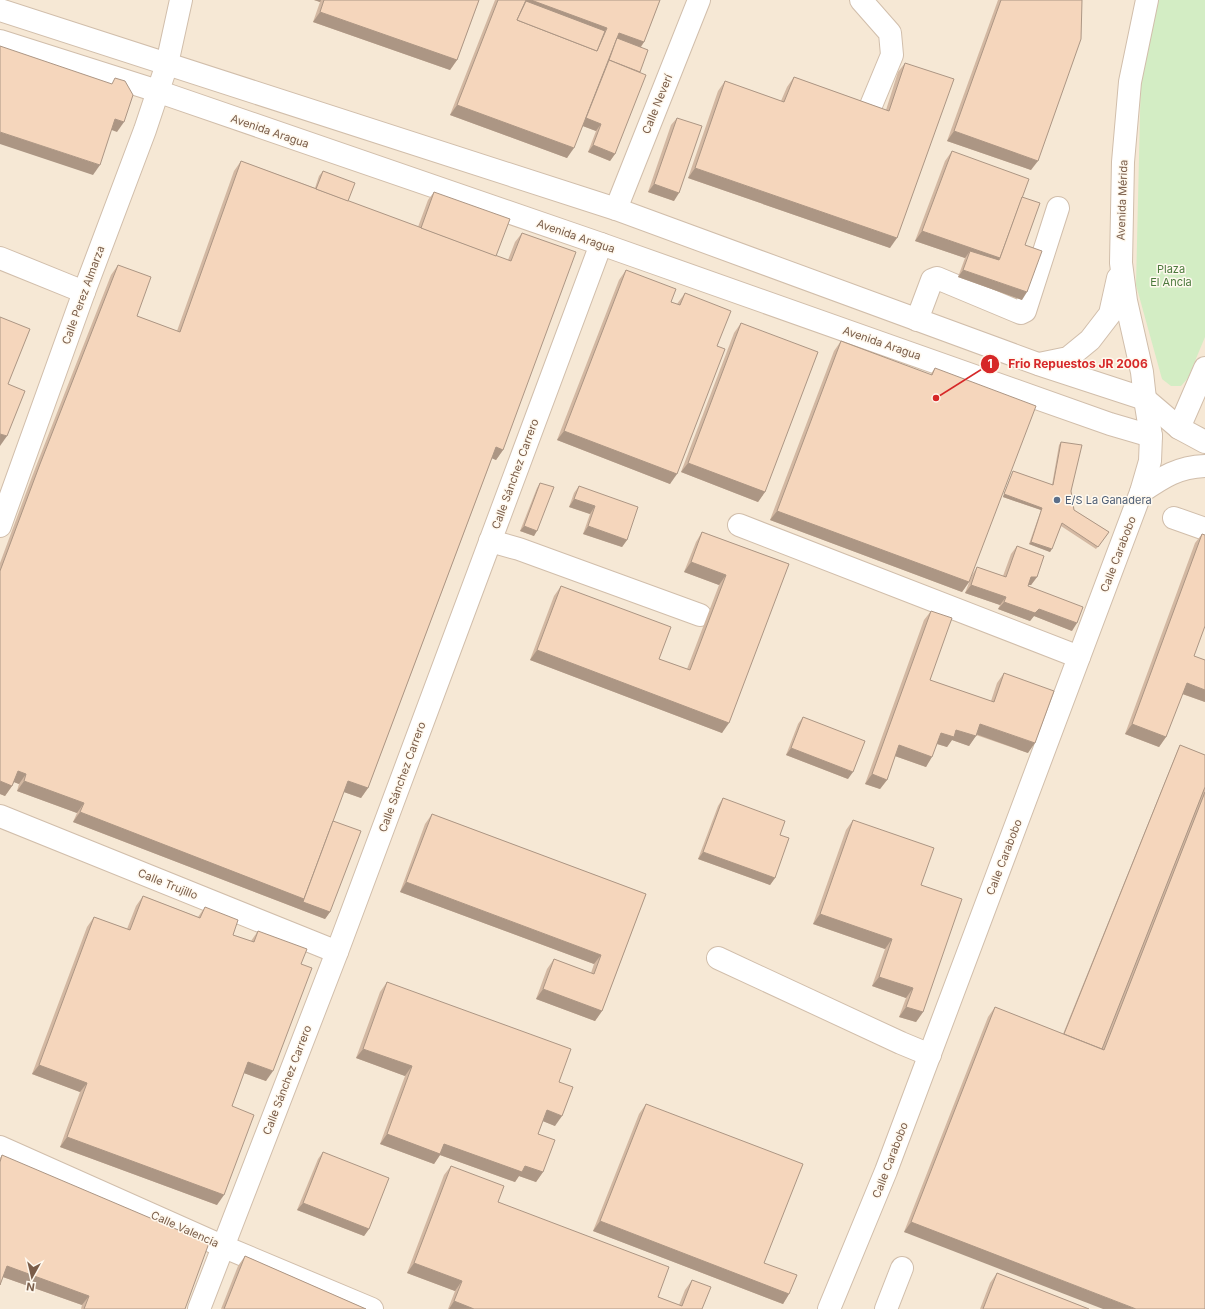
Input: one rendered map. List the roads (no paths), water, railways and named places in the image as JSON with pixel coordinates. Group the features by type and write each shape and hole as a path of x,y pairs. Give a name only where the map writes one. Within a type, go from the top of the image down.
{"street":[{"name":"Calle Perez Almarza","path":"0,526 7,483 84,292 158,92 167,64 181,0"},
{"name":"Calle Neverí","path":"616,209 699,0"},
{"path":"861,0 890,33 892,55 870,108"},
{"name":"Avenida Mérida","path":"1145,399 1142,372 1126,301 1121,263 1123,162 1130,82 1147,0"},
{"path":"0,10 616,209 1038,364 1145,399 1179,428 1205,442"},
{"name":"Avenida Aragua","path":"0,41 158,92 601,244 1110,424 1151,436"},
{"path":"917,320 929,286 932,280 937,278 1021,313 1025,311 1058,208"},
{"name":"Calle Sánchez Carrero","path":"199,1309 222,1246 337,952 601,244"},
{"path":"0,258 84,292"},
{"path":"1038,364 1068,358 1090,340 1110,314 1121,263"},
{"path":"1179,428 1205,368"},
{"name":"Calle Carabobo","path":"829,1309 886,1172 1141,492 1150,461 1151,436 1145,399"},
{"path":"1151,436 1179,428"},
{"path":"1141,492 1167,475 1192,466 1205,466"},
{"path":"1174,518 1205,529"},
{"path":"739,525 1079,657"},
{"path":"490,541 519,549 700,615"},
{"name":"Calle Trujillo","path":"0,816 337,952"},
{"path":"718,958 930,1055"},
{"name":"Calle Valencia","path":"0,1147 222,1246 372,1309"},
{"path":"886,1309 902,1268"}],"place":[{"name":"Frio Repuestos JR 2006","path":"936,398"},
{"name":"E/S La Ganadera","path":"1057,500"}],"park label":[{"name":"Plaza El Ancla","path":"1171,275"}]}
